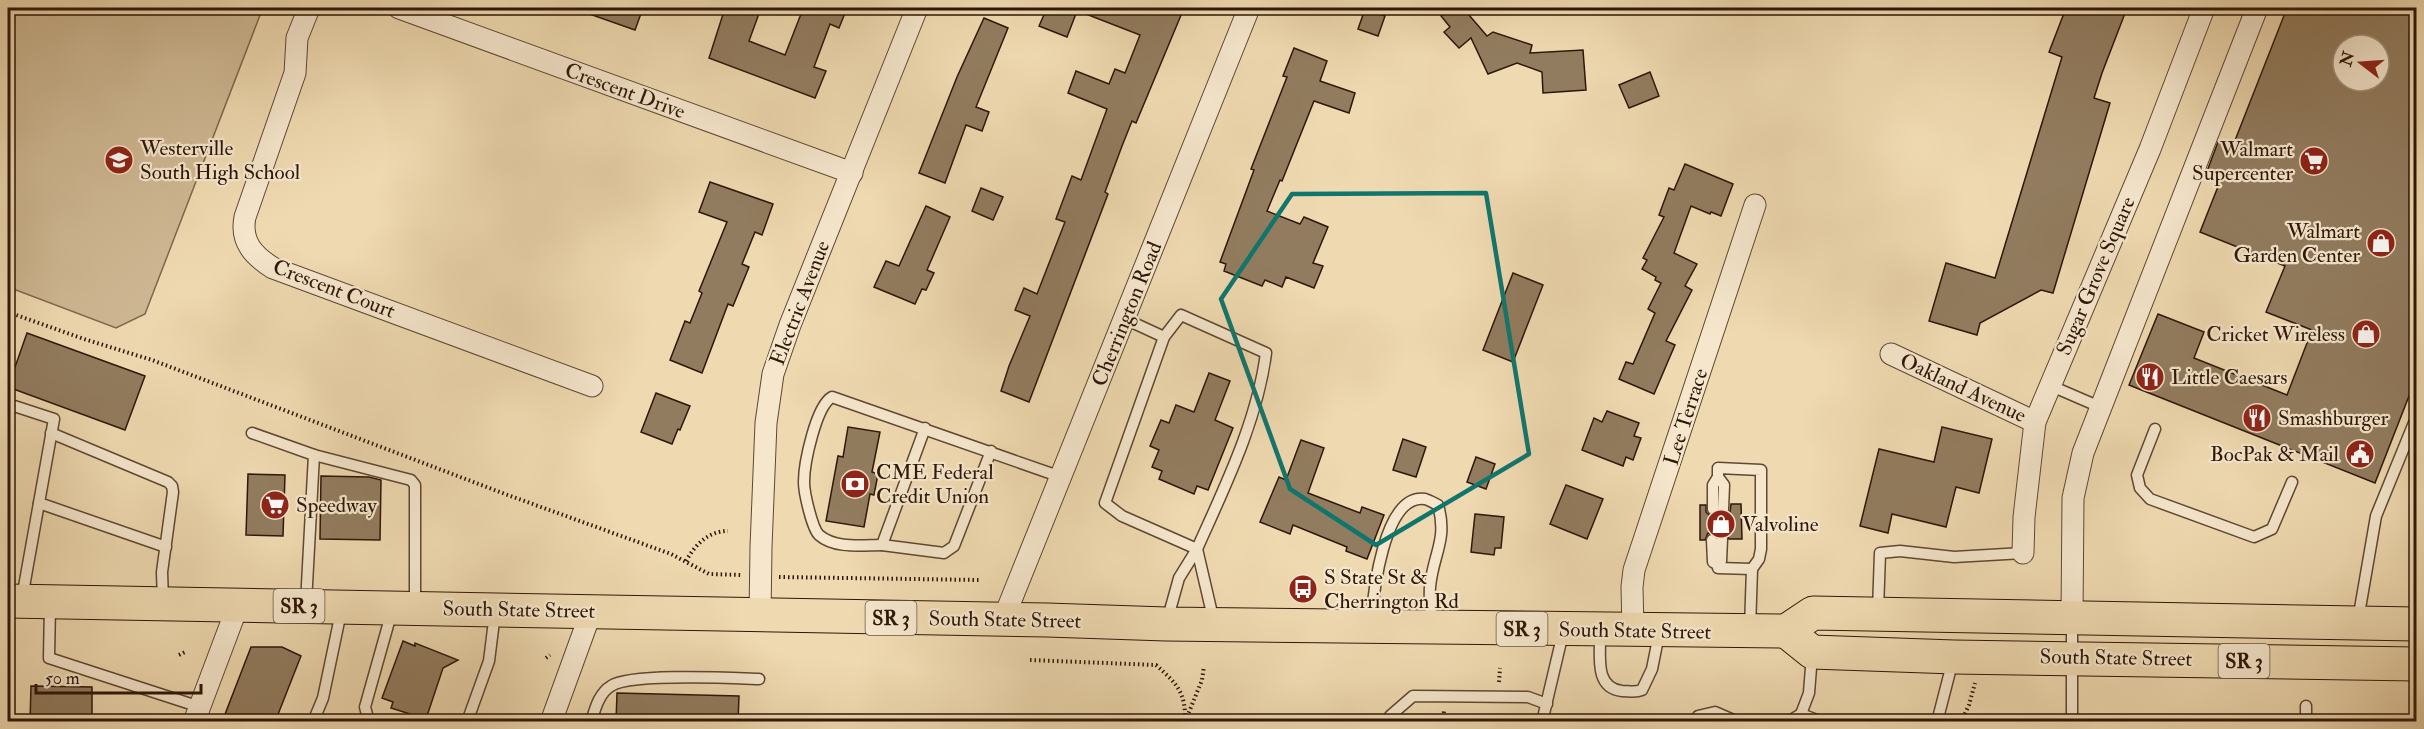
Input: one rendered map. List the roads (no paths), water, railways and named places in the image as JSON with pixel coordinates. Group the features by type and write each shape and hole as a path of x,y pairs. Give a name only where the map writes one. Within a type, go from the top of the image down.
{"main road":[{"name":"South State Street","path":"26,601 1215,625 1646,631 1807,632 1878,614 2416,624"},
{"path":"1807,632 1881,630 1923,615"},
{"path":"1878,653 1931,632 2049,637 2059,632 2072,618"},
{"path":"2071,658 2084,643 2096,637 2283,641 2348,623"},
{"name":"South State Street","path":"1807,632 1878,653 1965,668 2071,658 2416,664"}],"street":[{"name":"Crescent Court","path":"309,8 297,38 295,73 245,217 244,232 251,252 273,268 592,386"},
{"name":"Crescent Drive","path":"399,8 852,173"},
{"name":"Electric Avenue","path":"760,616 766,423 773,374 790,325 916,8"},
{"name":"Cherrington Road","path":"1003,620 1249,8"},
{"name":"Sugar Grove Square","path":"2023,553 2024,517 2035,422 2150,149 2204,8"},
{"path":"2072,618 2073,498 2083,453 2257,8"},
{"name":"Lee Terrace","path":"1646,631 1632,588 1635,570 1755,204"},
{"name":"Oakland Avenue","path":"1891,354 2035,422"},
{"path":"197,714 238,605"},
{"path":"551,722 591,612"}],"lane":[{"path":"1166,624 1179,578 1197,549 1232,471 1262,383 1266,353 1181,315 1164,337 1105,503 1122,516 1197,549"},
{"path":"1125,319 1164,337"},
{"path":"2049,385 2100,407"},
{"path":"991,451 954,546 944,554 882,545 838,544 822,537 813,527 804,483 814,425 826,402 832,397 840,398 991,451 1061,477"},
{"path":"8,405 54,419 39,503 26,601 49,658 197,714"},
{"path":"2348,623 2376,516 2416,418"},
{"path":"882,545 925,428"},
{"path":"2156,429 2137,475 2139,488 2150,499 2254,537 2272,529 2292,482"},
{"path":"51,433 168,482 172,486 162,572 163,604"},
{"path":"252,434 314,455 411,480 415,485 404,608 365,706 369,722"},
{"path":"305,606 314,455"},
{"path":"1718,509 1724,486 1718,477 1718,468 1761,470 1761,549 1759,560 1752,569 1750,632"},
{"path":"1371,627 1373,587 1385,543 1402,511 1414,501 1425,499 1438,505 1443,522 1440,548 1430,588 1432,628"},
{"path":"39,503 166,547"},
{"path":"1717,539 1713,562 1718,565 1718,568 1752,569"},
{"path":"1197,549 1215,625"},
{"path":"1878,614 1880,553 1900,551 1954,557 2023,553"},
{"path":"312,722 323,698 342,607"},
{"path":"467,722 489,661 496,610"},
{"path":"2072,618 2072,722"},
{"path":"1542,722 1563,630"},
{"path":"1600,630 1602,677 1605,685 1613,690 1637,692 1642,690 1652,669 1646,631"},
{"path":"1800,718 1809,693 1807,632"},
{"path":"1937,722 1965,668"},
{"path":"591,722 604,691 612,684 622,681 649,678 759,679"},
{"path":"1389,722 1390,716 1413,696 1528,697 1547,704"},
{"path":"2306,705 2306,722"},
{"path":"1697,719 1715,712 1738,722"},
{"path":"1788,722 1800,718 1822,722"}],"place":[{"name":"Westerville South High School","path":"119,160"},
{"name":"Walmart Supercenter","path":"2314,161"},
{"name":"Walmart Garden Center","path":"2381,243"},
{"name":"Cricket Wireless","path":"2366,334"},
{"name":"Little Caesars","path":"2150,377"},
{"name":"Smashburger","path":"2257,418"},
{"name":"BocPak & Mail","path":"2360,454"},
{"name":"CME Federal Credit Union","path":"855,484"},
{"name":"Speedway","path":"275,505"},
{"name":"Valvoline","path":"1721,524"},
{"name":"S State St & Cherrington Rd","path":"1303,589"}]}
